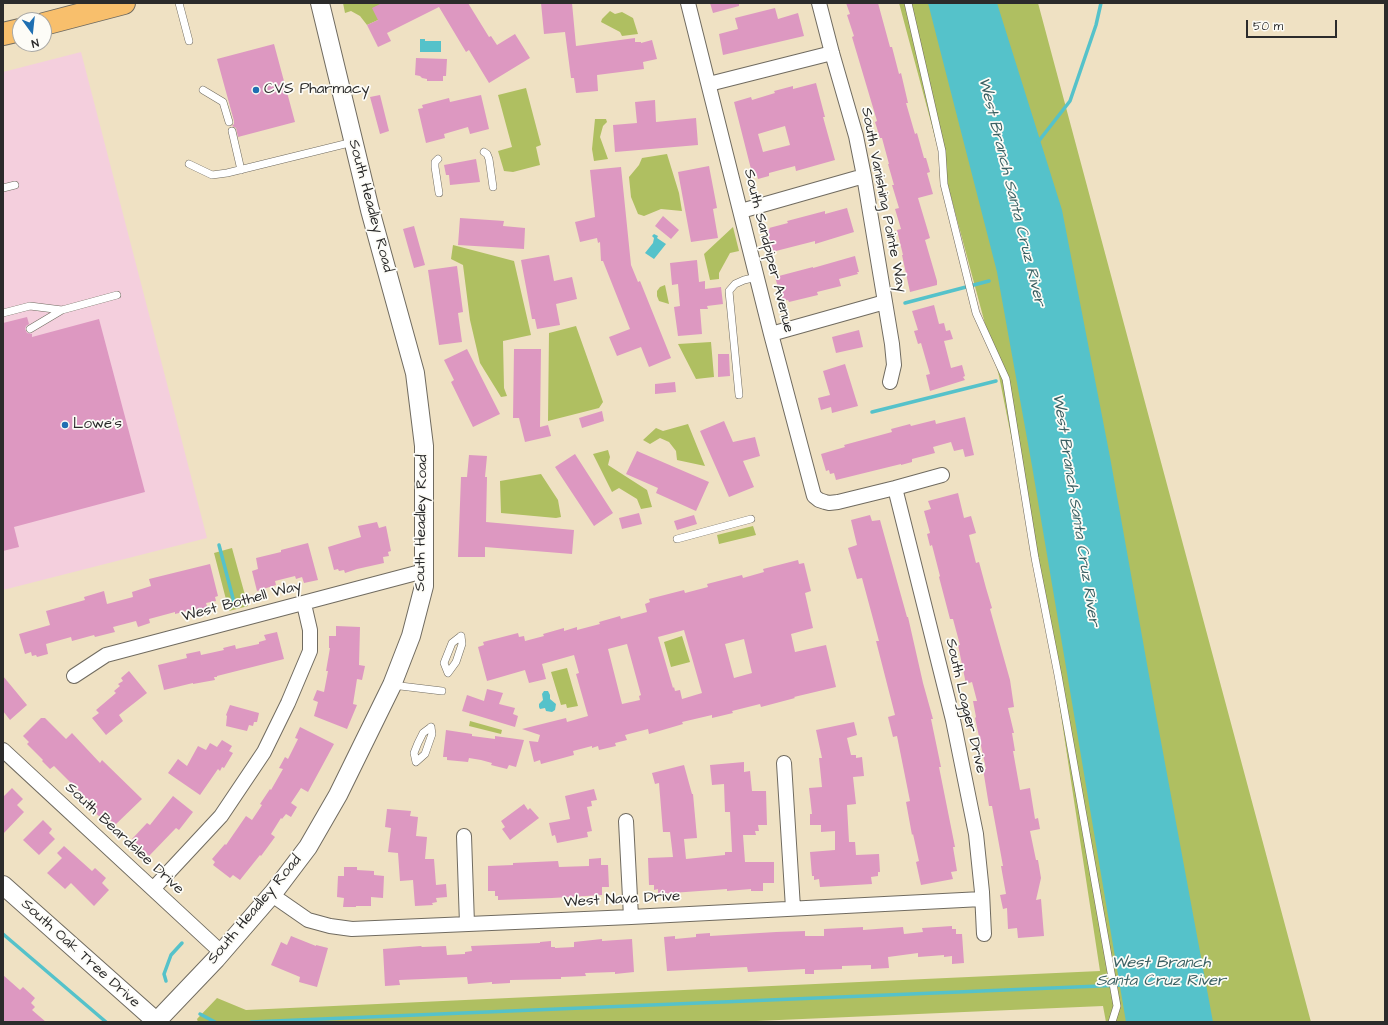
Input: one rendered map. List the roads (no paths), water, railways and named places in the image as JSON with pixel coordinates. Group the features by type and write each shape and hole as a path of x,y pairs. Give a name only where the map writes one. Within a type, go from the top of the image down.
{"main road":[{"path":"52,22 124,3"}],"street":[{"name":"South Headley Road","path":"157,1022 222,953 272,895 308,847 338,795 392,685 411,636 424,586 424,446 415,373 370,210 320,3"},
{"name":"South Sandpiper Avenue","path":"688,3 771,334 814,496 819,500 829,503 895,488"},
{"name":"South Vanishing Pointe Way","path":"819,3 856,136 864,176 892,344 894,365 890,382"},
{"path":"709,84 832,53"},
{"path":"741,211 864,176"},
{"path":"771,334 885,302"},
{"path":"895,488 942,475"},
{"name":"South Logger Drive","path":"895,488 953,720 976,834 984,934"},
{"name":"West Bothell Way","path":"74,676 106,655 304,604 424,571"},
{"path":"153,889 221,816 264,752 288,703 310,651 310,630 304,604"},
{"name":"South Beardslee Drive","path":"3,750 222,953"},
{"path":"784,763 793,908"},
{"path":"626,821 631,917"},
{"path":"464,836 467,924"},
{"name":"South Oak Tree Drive","path":"3,885 157,1022"},
{"name":"West Nava Drive","path":"272,895 308,920 330,926 352,929 631,917 982,899"}],"lane":[{"path":"179,3 189,41"},
{"path":"908,3 942,151 944,184 976,313 1006,379 1035,558 1058,675 1117,1006 1112,1022"},
{"path":"203,90 223,102 229,122"},
{"path":"232,131 241,170"},
{"path":"189,164 212,175 241,170 354,142"},
{"path":"484,152 487,154 489,159 493,186"},
{"path":"438,159 435,162 435,167 439,193"},
{"path":"3,188 15,185"},
{"path":"739,395 729,291 735,284 757,277"},
{"path":"30,329 62,310 117,295"},
{"path":"3,313 30,306 62,310"},
{"path":"677,539 751,519"},
{"path":"392,685 442,691"}],"water":[{"name":"West Branch Santa Cruz River","path":"928,3 997,3 1062,210 1110,457 1213,1022 1126,1022 1032,466 997,272"},
{"path":"420,39 425,39 425,41 441,41 441,52 420,52"},
{"path":"654,234 666,244 654,259 645,253 653,243 654,238 652,236"},
{"path":"544,691 548,691 550,699 556,704 555,710 552,712 546,711 545,708 540,709 539,707 539,704 543,700 542,694"}],"waterway":[{"path":"1038,142 1070,101 1096,25 1101,3"},
{"path":"905,303 989,281"},
{"path":"872,412 996,381"},
{"path":"219,545 235,606"},
{"path":"3,934 106,1022"},
{"path":"166,981 164,974 171,955 182,943"},
{"path":"251,1022 1123,985"},
{"path":"200,1014 215,1022"}],"place":[{"name":"CVS Pharmacy","path":"256,90"},
{"name":"Lowe’s","path":"65,425"}]}
